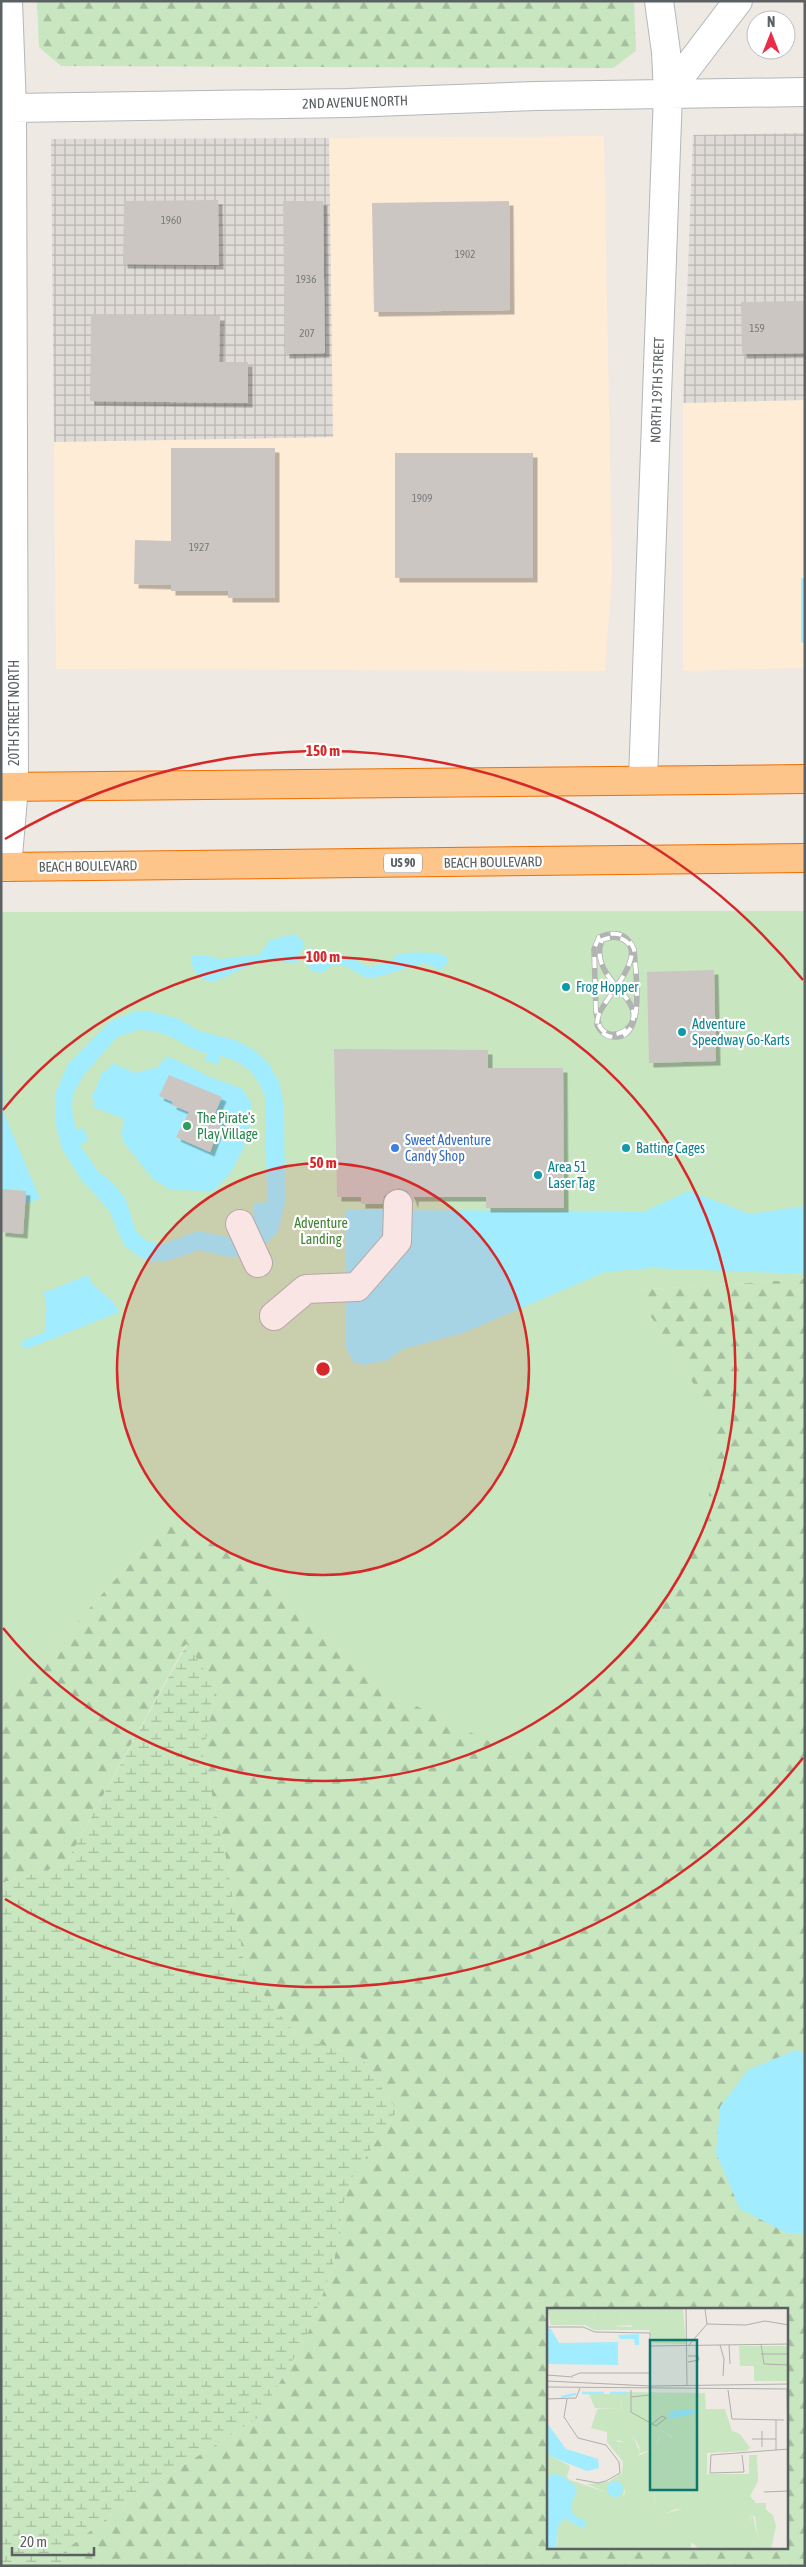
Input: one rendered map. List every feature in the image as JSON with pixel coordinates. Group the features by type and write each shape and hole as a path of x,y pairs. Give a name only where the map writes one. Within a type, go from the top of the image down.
{"highway":[{"path":"8,787 805,779"},
{"name":"BEACH BOULEVARD","path":"4,867 805,858"}],"street":[{"path":"8,1 12,108"},
{"name":"NORTH 19TH STREET","path":"644,780 668,93 666,52 659,1"},
{"path":"668,93 738,1"},
{"name":"2ND AVENUE NORTH","path":"12,108 338,103 668,93 805,92"},
{"name":"20TH STREET NORTH","path":"4,867 8,787 12,108"},
{"path":"274,1316 306,1289 357,1287 397,1241 398,1204"},
{"path":"240,1224 258,1263"}],"shaded area":[{"path":"805,133 805,400 683,403 693,135"},
{"path":"604,136 612,574 605,671 56,669 54,442 332,437 329,138"},
{"path":"329,138 333,437 54,442 51,139"},
{"path":"805,400 805,668 683,671 683,403"}],"green space":[{"path":"37,1 634,1 636,51 613,68 61,66 39,47"},
{"name":"Adventure Landing","path":"805,911 805,1279 634,1290 716,1420 707,1517 643,1645 517,1755 377,1687 251,1563 169,1519 1,1707 1,912"},
{"path":"805,1279 805,2053 796,2050 787,2233 805,2234 805,2566 64,2566 68,2548 141,2492 259,2417 306,2338 333,2267 344,2202 353,2176 397,2111 362,2058 298,2037 246,1973 225,1853 203,1755 216,1688 186,1644 65,1865 1,1883 1,1707 169,1519 251,1563 377,1687 716,1420 634,1290"},
{"path":"187,1644 216,1688 203,1755 225,1853 246,1973 298,2037 362,2058 397,2111 353,2176 344,2202 333,2267 306,2338 259,2417 141,2492 68,2548 64,2566 1,2566 1,1883 65,1865"}],"water":[{"path":"801,578 805,578 805,644 801,642"},
{"path":"295,934 305,943 296,963 262,960 213,982 200,977 192,966 191,956 199,955 223,959 259,955 270,940"},
{"path":"310,947 321,956 327,958 344,955 369,967 390,962 399,954 412,953 446,956 448,963 440,970 425,963 377,977 364,977 344,965 331,966 321,973 310,970 306,962"},
{"path":"136,1011 152,1012 177,1018 199,1031 238,1041 254,1050 269,1064 279,1082 284,1106 285,1202 278,1231 265,1246 244,1256 230,1257 199,1250 167,1261 151,1261 138,1256 124,1245 109,1210 81,1179 62,1149 55,1122 56,1092 68,1064 111,1021","holes":["137,1030 166,1035 207,1054 205,1061 219,1064 220,1056 236,1061 253,1075 262,1088 265,1096 267,1202 254,1203 254,1227 233,1238 197,1231 166,1243 155,1243 145,1240 136,1231 125,1198 114,1184 97,1170 80,1145 88,1140 84,1128 76,1130 72,1109 73,1094 83,1076 117,1037"]},
{"path":"1,1014 4,1114 40,1199 26,1203 26,1191 1,1189"},
{"name":"The Pirate's Play Village","path":"170,1057 210,1077 241,1088 251,1102 252,1121 243,1149 231,1172 213,1191 171,1190 153,1179 125,1144 121,1135 124,1119 93,1107 95,1102 91,1099 103,1071 108,1070 112,1063 135,1073 158,1067 165,1058","holes":["179,1131 210,1142 216,1149 207,1150 177,1138"]},
{"path":"689,1191 750,1214 805,1206 805,1274 651,1268 605,1272 463,1333 403,1349 388,1360 364,1365 353,1362 346,1348 346,1210 645,1211"},
{"path":"88,1275 94,1286 112,1301 119,1312 49,1340 46,1329 46,1305 43,1293"},
{"path":"796,2050 805,2053 805,2234 787,2233 740,2209 716,2153 720,2107 748,2070"}],"building":[{"path":"218,200 219,265 123,264 124,201"},
{"path":"283,201 323,201 325,353 285,354"},
{"path":"509,201 510,310 374,312 372,203"},
{"path":"805,301 805,353 742,354 741,302"},
{"path":"91,314 220,316 219,362 248,362 248,403 90,401"},
{"path":"171,448 275,448 275,598 228,598 228,591 171,591 171,585 134,584 135,540 171,541"},
{"path":"395,453 533,453 533,578 395,578"},
{"name":"Adventure Speedway Go-Karts","path":"714,970 716,1061 649,1063 647,972"},
{"path":"334,1049 488,1050 488,1068 563,1068 564,1208 486,1208 486,1197 414,1197 414,1204 407,1191 399,1188 390,1191 384,1196 382,1204 361,1204 361,1197 337,1197"},
{"path":"169,1075 222,1097 214,1115 222,1119 210,1152 176,1137 189,1112 172,1105 173,1102 159,1096"},
{"path":"1,1189 26,1191 23,1234 1,1232"}],"waterway":[{"path":"26,1344 58,1332"}],"railway":[{"path":"596,1012 594,949 599,937 620,934 631,943 634,949 637,1001 632,1027 625,1034 615,1037 604,1034 597,1025 598,1020 598,1018 598,1017 599,1014 603,1007 616,987 623,976 629,965 630,947 624,940 616,937 602,940 600,953 602,964 614,984 622,993 629,1002 633,1010 633,1019 624,1031 619,1034 609,1034 600,1027 598,1021 598,1019 596,1012"}],"place":[{"name":"Frog Hopper","path":"566,987"},
{"name":"Adventure Speedway Go-Karts","path":"682,1032"},
{"name":"The Pirate's Play Village","path":"187,1126"},
{"name":"Sweet Adventure Candy Shop","path":"395,1148"},
{"name":"Batting Cages","path":"626,1148"},
{"name":"Area 51 Laser Tag","path":"538,1175"}]}
